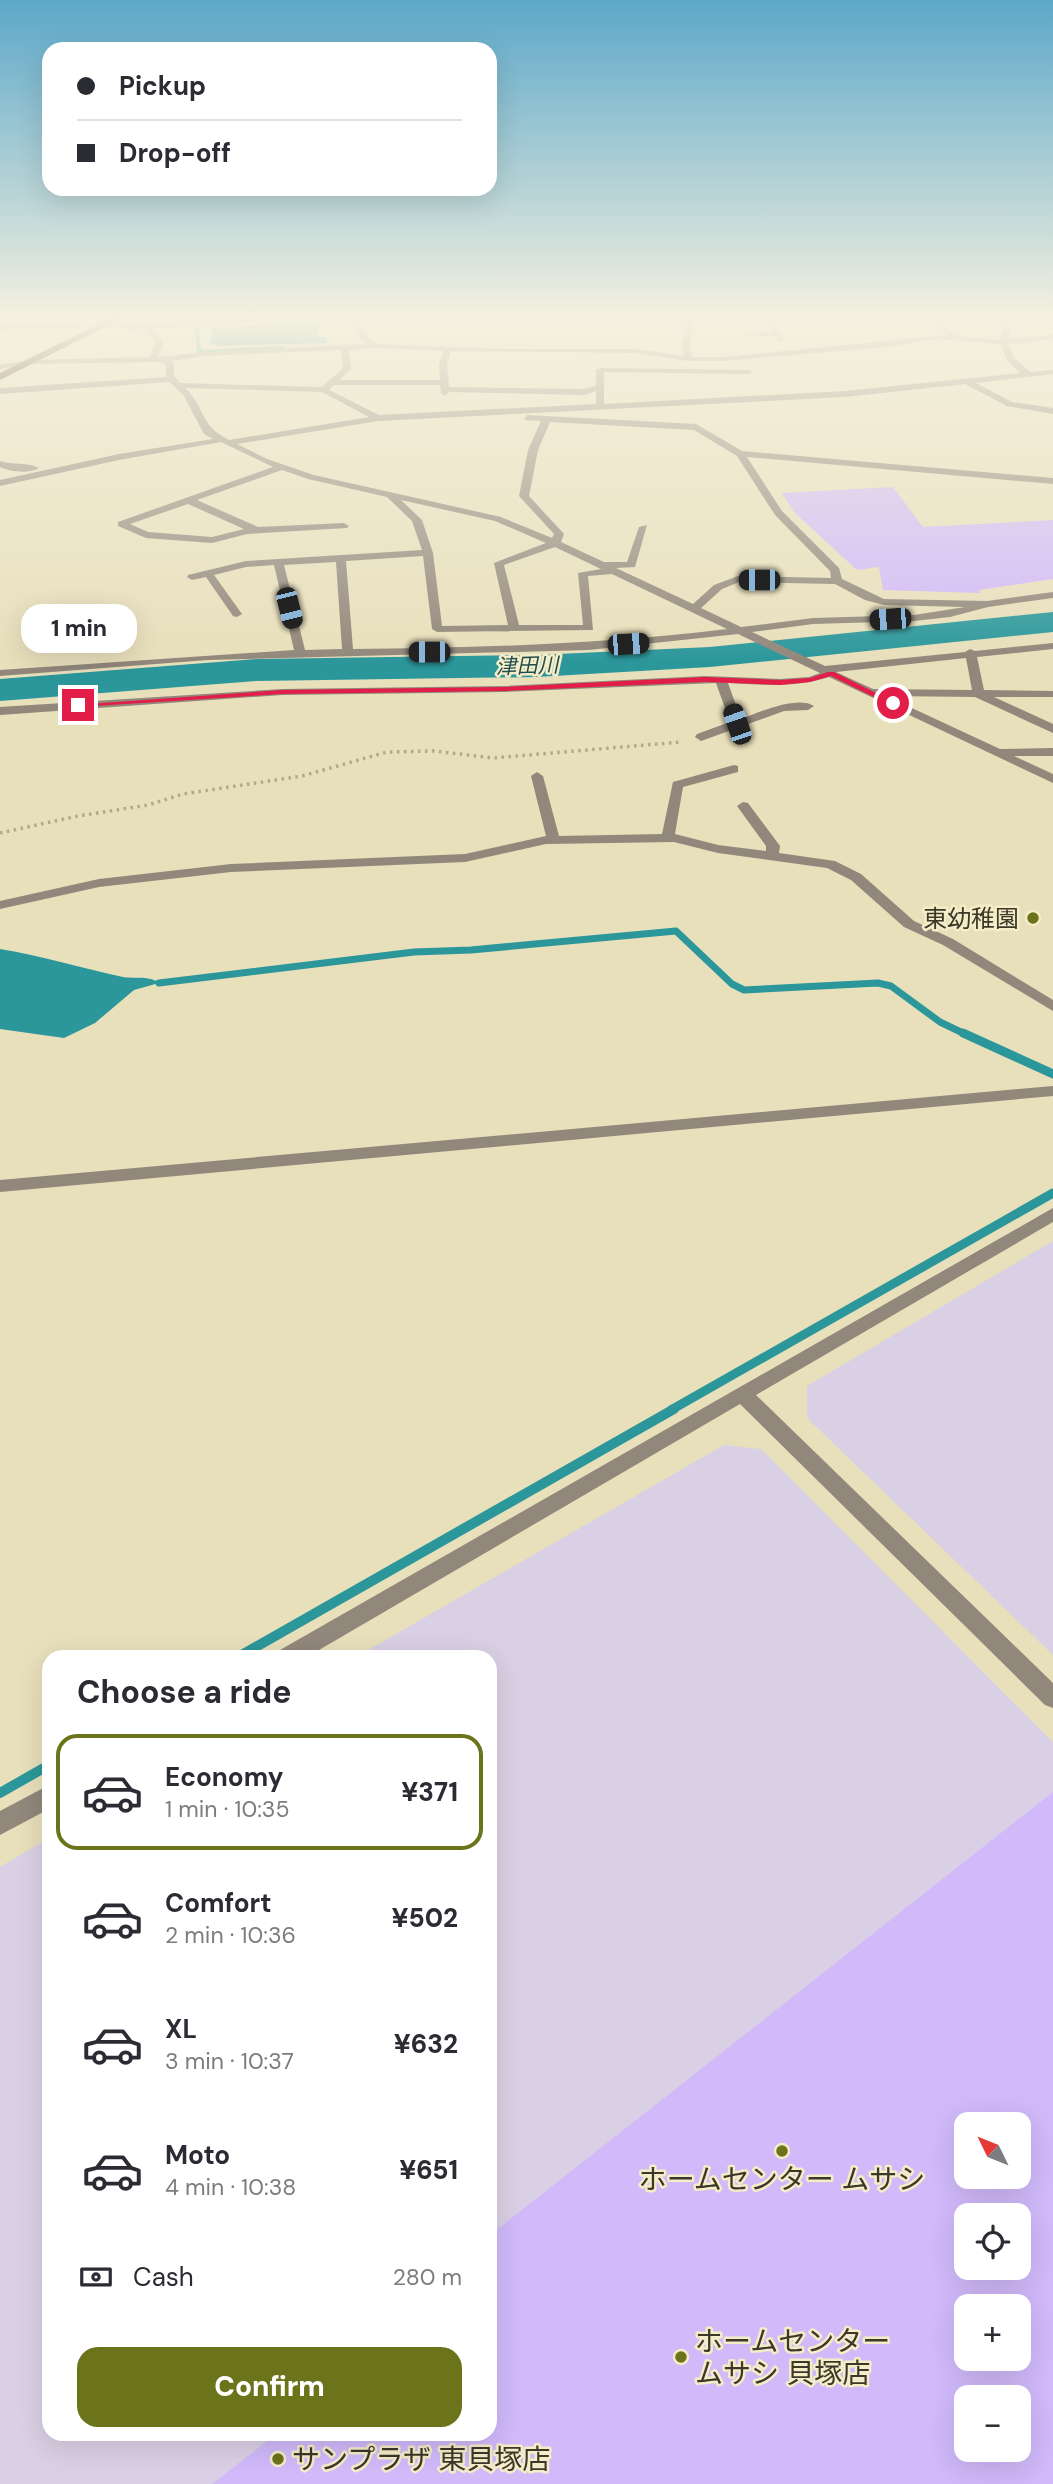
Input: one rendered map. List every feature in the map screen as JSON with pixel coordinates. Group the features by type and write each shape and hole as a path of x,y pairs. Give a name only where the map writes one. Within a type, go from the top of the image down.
{"street":[{"path":"207,431 222,442 280,468 498,519 555,543 1053,779"},
{"path":"0,483 119,457 294,431"},
{"path":"514,629 499,563 555,543 559,534 524,496 533,450 541,431"},
{"path":"702,431 740,454 778,513 835,570 837,581"},
{"path":"740,454 1053,481"},
{"path":"0,464 9,468 40,467 49,472"},
{"path":"280,468 121,524 146,535 212,540 255,530 344,526"},
{"path":"388,494 417,520 428,553 437,629 589,628 583,573 611,571"},
{"path":"188,500 255,530"},
{"path":"598,564 631,565 644,527"},
{"path":"192,577 246,564 428,553"},
{"path":"341,558 348,652"},
{"path":"278,562 300,653"},
{"path":"208,573 237,614"},
{"path":"694,609 718,587 738,579 837,581 869,598 884,602 987,604"},
{"path":"0,673 132,661 300,653 510,651 589,647 813,621 866,621 938,615 987,604 1053,595"},
{"path":"0,712 269,692 504,689 721,680 780,682 810,680 827,671 970,652 1053,646"},
{"path":"970,652 979,694"},
{"path":"721,680 737,724"},
{"path":"869,692 1053,694"},
{"path":"979,694 1053,729"},
{"path":"701,737 782,708 808,706"},
{"path":"999,752 1053,752"},
{"path":"668,838 677,785 734,769"},
{"path":"537,776 554,840"},
{"path":"743,806 773,846 772,856"},
{"path":"0,905 112,882 231,868 465,858 554,840 668,838 718,849 830,864 856,877 909,924 948,942 1053,1006"},
{"path":"0,1186 1053,1091"},
{"path":"300,1650 1053,1214"},
{"path":"742,1394 1053,1698"},
{"path":"0,1824 42,1800"}],"path":[{"path":"0,833 78,816 148,805 183,794 302,776 387,752 434,751 493,758 656,746 701,737"}],"shaded area":[{"path":"1053,1241 1053,1655 807,1418 807,1386"},
{"path":"724,1445 761,1449 1053,1742 1053,2484 0,2484 0,1867 42,1842 42,2441 497,2441 497,1650 368,1650"}],"water":[{"path":"0,949 123,977 151,979 159,983 134,990 95,1023 64,1038 0,1029"}],"building":[{"path":"893,487 923,527 1053,520 1053,579 979,590 980,593 883,590 879,567 857,570 794,512 782,493"},
{"name":"ホームセンター ムサシ","path":"1053,1792 1053,2484 212,2484 267,2441 497,2441 497,2229"}],"waterway":[{"name":"津田川","path":"0,690 256,670 536,666 710,657 1053,622"},
{"path":"159,983 414,952 471,950 676,931 732,984 744,990 878,983 891,986 940,1022 967,1035"},
{"path":"963,1033 1053,1074"},
{"path":"671,1410 1053,1193"},
{"path":"250,1650 674,1409"},
{"path":"0,1793 42,1769"}],"place":[{"name":"東幼稚園","path":"1033,918"},
{"name":"ホームセンター ムサシ","path":"782,2151"},
{"name":"ホームセンター ムサシ 貝塚店","path":"681,2357"},
{"name":"サンプラザ 東貝塚店","path":"278,2459"}],"route":[{"path":"78,705 282,692 504,689 705,679 780,682 810,680 831,673 893,703"}]}
